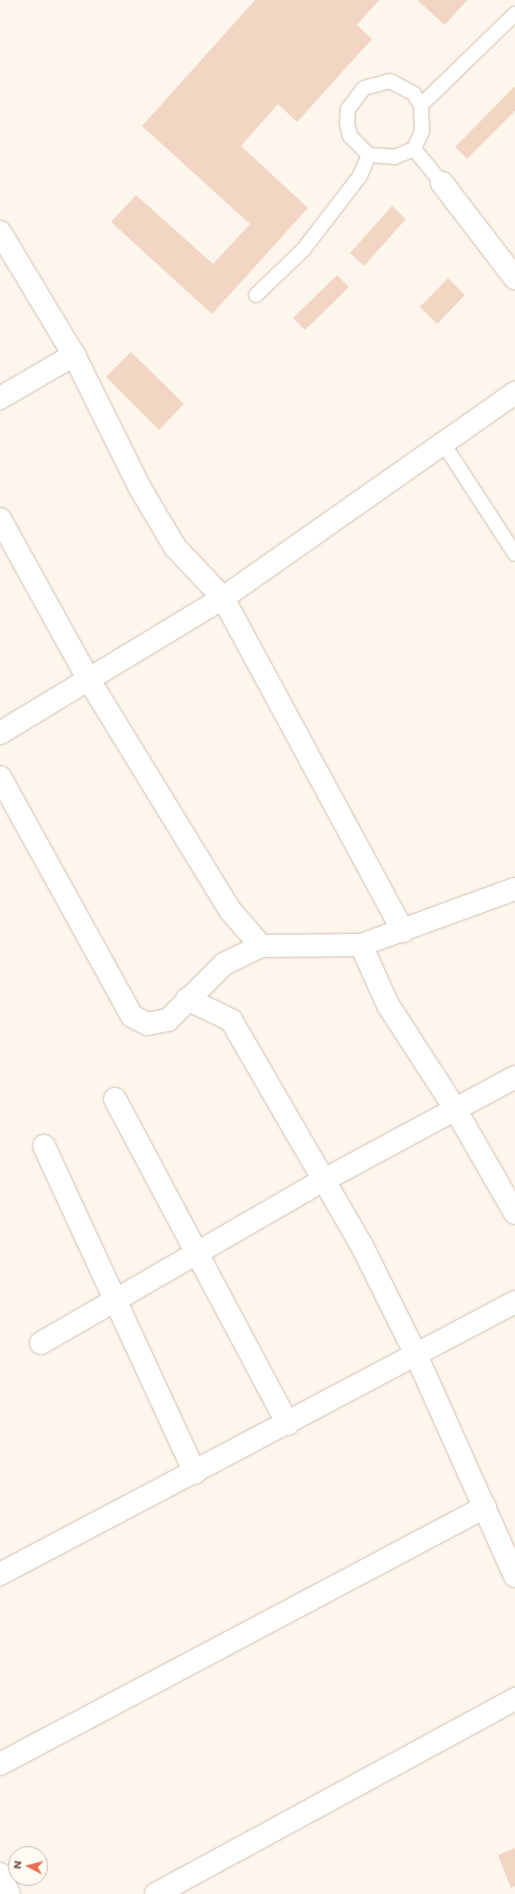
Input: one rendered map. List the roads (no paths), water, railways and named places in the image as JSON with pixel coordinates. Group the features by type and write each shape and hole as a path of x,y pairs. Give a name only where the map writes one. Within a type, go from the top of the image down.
{"street":[{"path":"442,183 515,278"},
{"path":"0,232 74,355 140,488 175,547 223,598 403,931"},
{"path":"0,398 74,355"},
{"path":"0,733 223,598 515,393"},
{"path":"0,519 89,680 230,910 262,946"},
{"path":"0,777 132,1016 147,1024 159,1024 168,1020 187,999 224,964 262,946 361,945 515,889"},
{"path":"361,945 388,1005 454,1107 515,1213"},
{"path":"187,999 231,1020 322,1181 362,1246 417,1357 515,1576"},
{"path":"41,1343 114,1299 198,1253 322,1181 454,1107 515,1077"},
{"path":"116,1099 288,1424"},
{"path":"44,1146 195,1473"},
{"path":"0,1574 417,1357 515,1302"},
{"path":"0,1764 485,1508"},
{"path":"156,1894 515,1699"},
{"path":"0,1874 9,1894"}],"lane":[{"path":"421,105 515,14"},
{"path":"390,81 414,94 421,105 422,131 414,149 395,157 369,155 350,136 347,123 348,109 364,88 390,81"},
{"path":"414,149 442,183"},
{"path":"256,295 303,250 360,176 369,155"},
{"path":"443,443 515,554"}]}
